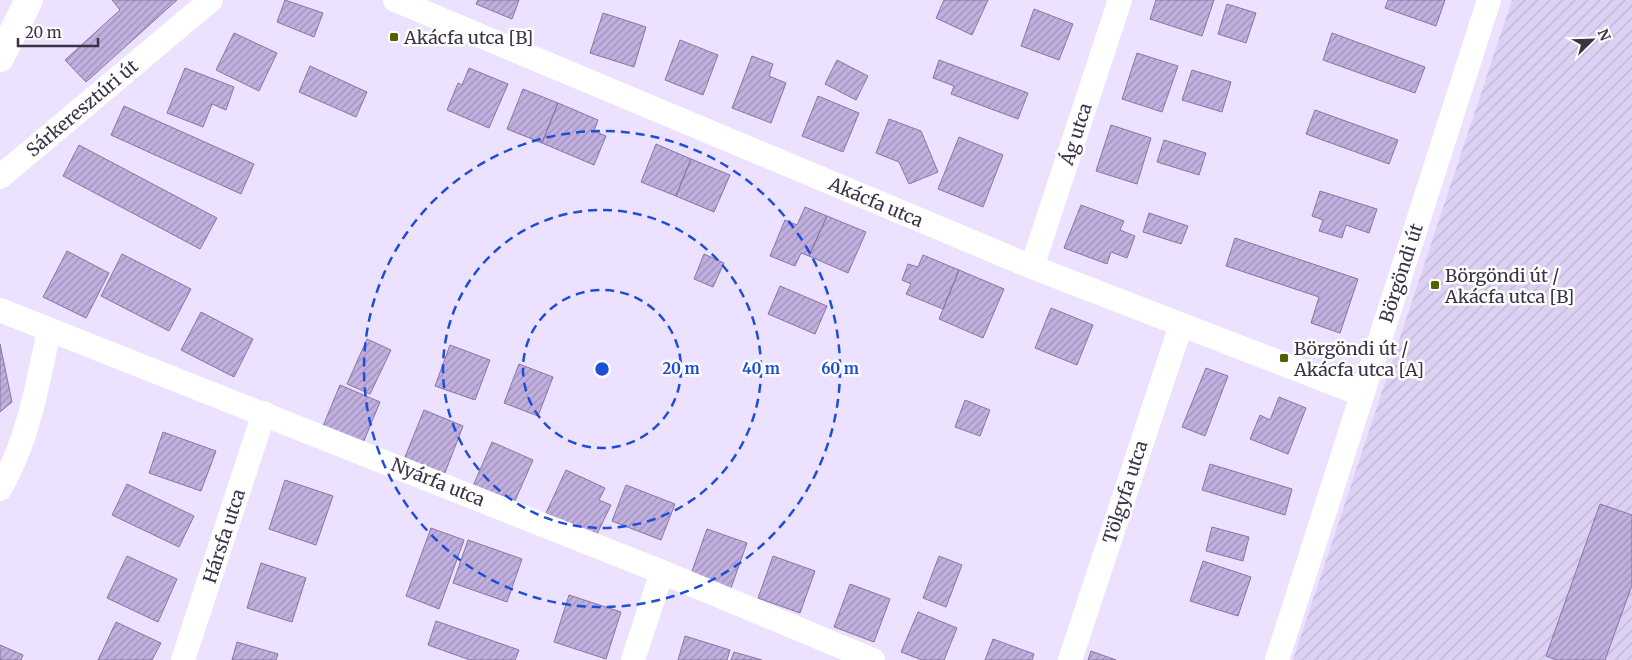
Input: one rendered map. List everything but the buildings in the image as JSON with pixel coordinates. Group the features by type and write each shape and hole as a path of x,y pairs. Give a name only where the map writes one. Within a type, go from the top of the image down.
{"main road":[{"path":"0,58 29,0"}],"street":[{"name":"Sárkeresztúri út","path":"0,177 211,0"},
{"name":"Akácfa utca","path":"395,0 1032,267 1362,394"},
{"name":"Ág utca","path":"1032,267 1120,0"},
{"name":"Börgöndi út","path":"1277,660 1489,0"},
{"name":"Nyárfa utca","path":"0,310 662,572 873,660"},
{"name":"Tölgyfa utca","path":"1070,660 1181,325"},
{"path":"0,489 26,431 50,330"},
{"name":"Hársfa utca","path":"183,660 264,413"},
{"path":"633,660 662,572"}],"shaded area":[{"path":"1512,0 1632,0 1632,660 1293,660"}],"place":[{"name":"Akácfa utca [B]","path":"394,37"},
{"name":"Börgöndi út / Akácfa utca [B]","path":"1435,285"},
{"name":"Börgöndi út / Akácfa utca [A]","path":"1284,358"}]}
